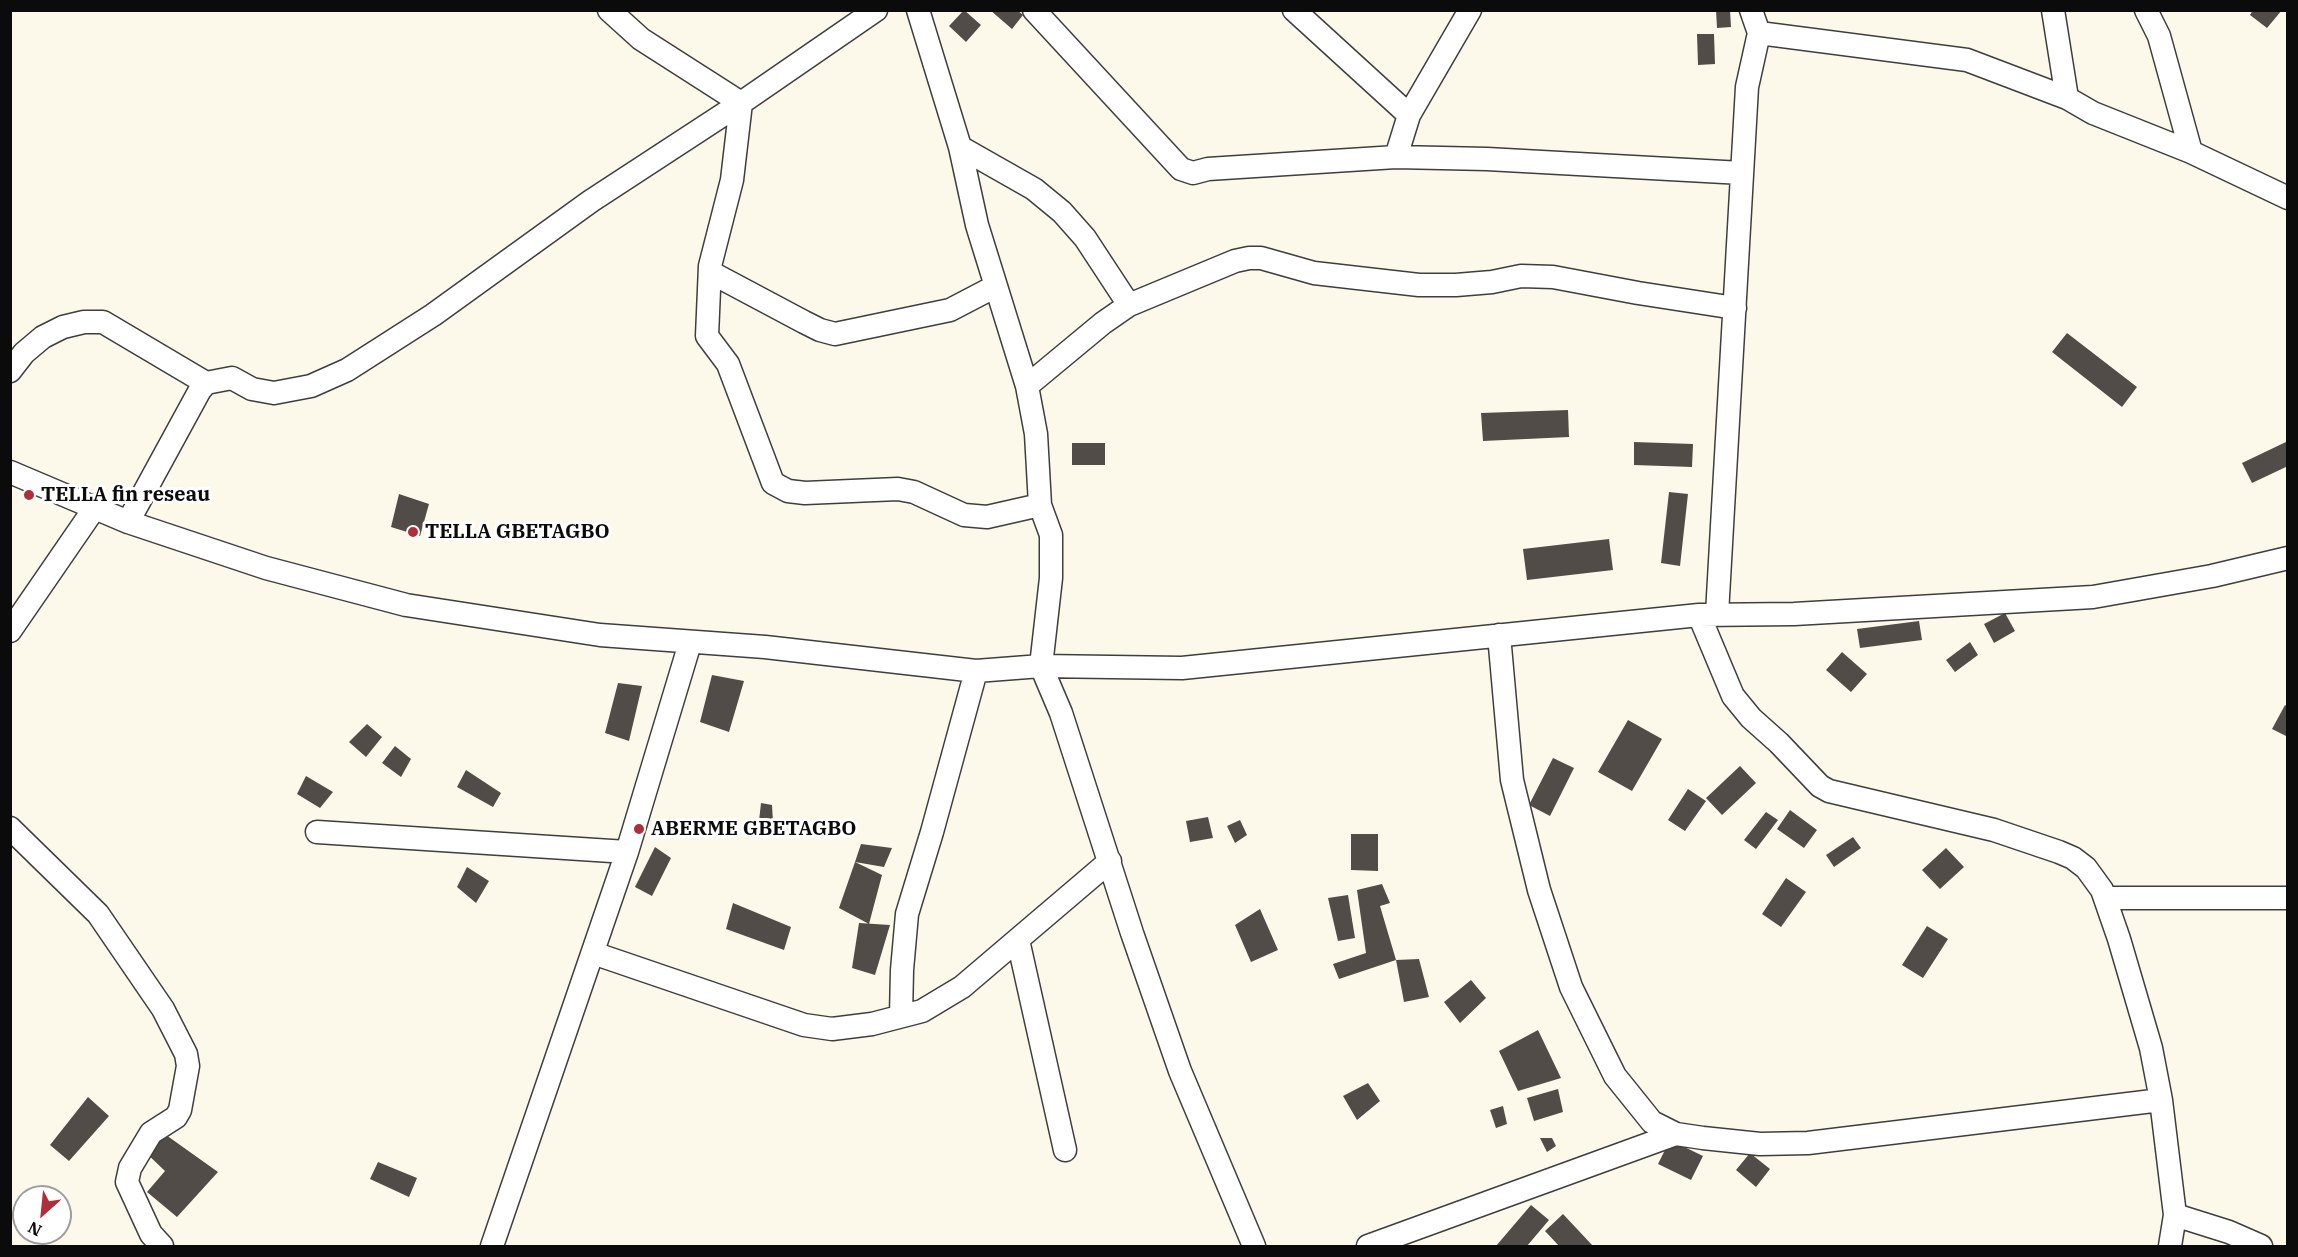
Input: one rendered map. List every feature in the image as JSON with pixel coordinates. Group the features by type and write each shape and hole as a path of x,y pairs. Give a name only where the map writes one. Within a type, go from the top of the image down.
{"street":[{"path":"609,10 641,39 741,103"},
{"path":"128,522 200,390 207,383 232,378 252,389 274,393 311,386 347,370 433,315 591,201 741,103 876,10"},
{"path":"918,10 960,147 976,225 1027,386 1036,434 1040,505 1051,535 1051,578 1041,666 1061,712 1132,933 1180,1071 1254,1246"},
{"path":"1034,10 1186,172 1396,157 1487,159 1742,173"},
{"path":"1294,10 1409,115"},
{"path":"1396,157 1409,115 1470,10"},
{"path":"1751,10 1759,33 1747,87 1735,308 1708,615 1733,696 1751,718 1779,743 1820,786 1856,797 1994,830 2066,855 2086,868 2105,898 2151,1048 2161,1100 2175,1215 2170,1246"},
{"path":"2053,10 2067,98"},
{"path":"2146,10 2159,36 2191,152"},
{"path":"1759,33 1967,60 2067,98 2093,113 2284,188"},
{"path":"741,103 732,180 710,272 707,336 728,364 773,483 788,491 805,493 898,489 914,492 964,515 987,518 1040,505"},
{"path":"960,147 1034,189 1062,212 1085,238 1129,305"},
{"path":"1027,386 1103,323 1129,305 1235,261 1261,258 1314,273 1419,285 1492,282 1521,276 1553,277 1735,308"},
{"path":"710,272 820,330 836,334 950,310 996,286"},
{"path":"10,371 24,353 43,337 63,327 84,322 103,322 207,383"},
{"path":"10,472 96,506 128,522 266,568 406,605 600,635 765,647 976,671 1041,666 1182,668 1708,615 1794,614 2093,597 2212,576 2288,558"},
{"path":"10,632 96,506"},
{"path":"1498,635 1512,780 1539,890 1571,987 1616,1076 1653,1122 1676,1134 1760,1144 1809,1143 2161,1100"},
{"path":"492,1246 627,852 690,643"},
{"path":"900,1016 907,914 976,671"},
{"path":"10,828 98,914 163,1009 186,1054 188,1066 180,1110 176,1117 151,1132 130,1168 126,1182 151,1234 162,1246"},
{"path":"317,832 627,852"},
{"path":"593,953 804,1025 832,1029 872,1024 922,1011 962,987 1110,861"},
{"path":"2105,898 2288,898"},
{"path":"1018,940 1065,1150"},
{"path":"1368,1246 1676,1134"},
{"path":"2175,1215 2229,1232 2261,1246"}],"building":[{"path":"964,10 981,25 966,42 949,26"},
{"path":"990,10 1017,10 1023,15 1012,29"},
{"path":"1716,10 1730,10 1731,27 1717,28"},
{"path":"2253,10 2282,10 2267,28 2250,15"},
{"path":"1697,34 1714,34 1715,64 1698,65"},
{"path":"2067,333 2137,387 2122,407 2052,352"},
{"path":"1568,410 1569,437 1483,441 1481,413"},
{"path":"2288,441 2288,466 2252,483 2242,463"},
{"path":"1634,442 1693,444 1692,467 1634,465"},
{"path":"1072,443 1105,443 1105,465 1072,465"},
{"path":"1669,492 1688,494 1680,566 1661,563"},
{"path":"399,494 429,504 420,536 391,527"},
{"path":"1609,539 1613,570 1527,580 1523,549"},
{"path":"2005,613 2015,631 1994,643 1984,624"},
{"path":"1919,621 1922,640 1860,648 1857,629"},
{"path":"1970,642 1978,655 1955,672 1946,660"},
{"path":"1842,652 1867,674 1851,692 1826,670"},
{"path":"712,675 744,681 729,732 700,722"},
{"path":"618,683 642,686 629,741 605,733"},
{"path":"2285,705 2288,707 2288,737 2272,729"},
{"path":"1628,720 1662,739 1632,791 1598,772"},
{"path":"367,724 382,737 366,757 349,742"},
{"path":"395,746 411,759 401,777 382,763"},
{"path":"1553,758 1574,768 1550,816 1529,805"},
{"path":"1740,766 1756,783 1722,815 1706,798"},
{"path":"466,770 501,793 493,807 457,787"},
{"path":"306,776 333,792 320,808 297,794"},
{"path":"1688,789 1706,801 1685,831 1668,820"},
{"path":"761,803 772,805 773,822 759,821"},
{"path":"1790,810 1817,830 1804,848 1777,829"},
{"path":"1766,812 1778,820 1756,849 1744,840"},
{"path":"1208,817 1213,838 1190,842 1186,821"},
{"path":"1240,820 1247,835 1235,843 1227,826"},
{"path":"1351,834 1378,834 1378,871 1351,870"},
{"path":"1853,837 1861,848 1834,867 1826,855"},
{"path":"861,844 892,848 884,867 855,862"},
{"path":"655,847 671,858 652,896 635,887"},
{"path":"1946,848 1964,867 1940,889 1922,870"},
{"path":"855,862 882,875 869,924 839,908"},
{"path":"467,867 489,881 476,903 457,887"},
{"path":"1786,878 1806,892 1781,927 1762,914"},
{"path":"1382,884 1390,903 1380,906 1396,960 1339,979 1333,964 1366,953 1357,890"},
{"path":"1348,895 1355,938 1338,941 1328,898"},
{"path":"733,903 791,927 784,950 726,929"},
{"path":"1260,909 1278,950 1251,962 1235,925"},
{"path":"859,923 890,925 875,975 852,968"},
{"path":"1927,926 1948,939 1923,978 1902,965"},
{"path":"1419,959 1429,997 1404,1002 1396,960"},
{"path":"1471,980 1486,998 1460,1023 1444,1002"},
{"path":"1538,1030 1561,1078 1518,1091 1499,1051"},
{"path":"1368,1083 1380,1101 1357,1120 1343,1096"},
{"path":"1558,1089 1563,1112 1534,1121 1527,1098"},
{"path":"88,1097 109,1116 69,1161 50,1145"},
{"path":"1503,1106 1507,1124 1496,1128 1490,1110"},
{"path":"159,1130 218,1172 177,1217 147,1192 165,1171 143,1150"},
{"path":"1540,1138 1552,1138 1556,1146 1547,1152"},
{"path":"1670,1140 1703,1156 1691,1180 1658,1164"},
{"path":"1750,1153 1770,1169 1756,1187 1736,1170"},
{"path":"378,1162 417,1178 409,1197 370,1179"},
{"path":"1531,1205 1549,1220 1527,1246 1496,1246"},
{"path":"1563,1214 1593,1246 1559,1246 1545,1231"}],"place":[{"name":"TELLA fin reseau","path":"29,495"},
{"name":"TELLA GBETAGBO","path":"413,532"},
{"name":"ABERME GBETAGBO","path":"639,829"}]}
